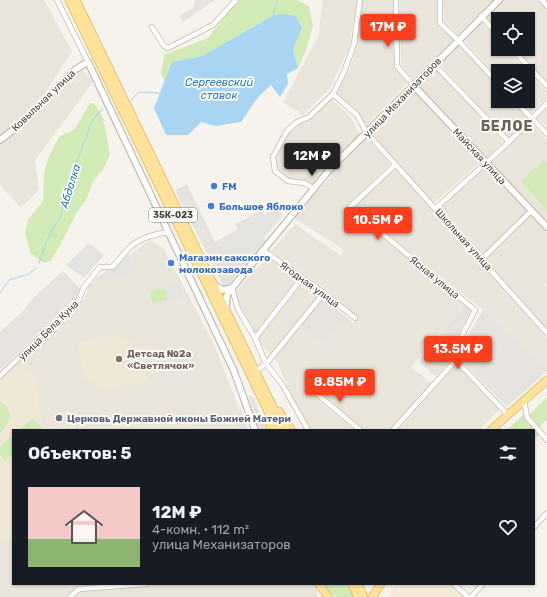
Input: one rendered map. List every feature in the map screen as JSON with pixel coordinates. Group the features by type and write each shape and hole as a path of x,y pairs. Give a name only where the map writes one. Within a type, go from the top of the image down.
{"main road":[{"name":"35К-023","path":"69,0 277,429"},
{"name":"35К-023","path":"76,0 284,429"},
{"path":"492,429 547,380"},
{"path":"258,388 272,429"},
{"path":"266,392 289,429"},
{"path":"352,585 358,597"},
{"path":"358,585 364,597"},
{"path":"372,597 380,585"},
{"path":"380,597 381,585"},
{"path":"322,594 328,597"}],"street":[{"path":"57,0 88,62 240,383 255,429"},
{"path":"152,27 164,46 169,47 214,26 236,0"},
{"path":"313,188 304,183 288,182 275,170 273,157 289,129 297,122 308,117 333,94 336,85 344,72 352,49 360,0"},
{"path":"396,0 397,66 413,85"},
{"path":"440,0 440,24 458,40 491,75"},
{"name":"улица Механизаторов","path":"226,311 226,299 232,288 313,188 498,0"},
{"path":"542,0 547,6"},
{"path":"481,16 491,27"},
{"path":"519,56 547,86"},
{"name":"Ковыльная улица","path":"0,140 22,123 76,69 88,62"},
{"path":"434,64 509,142"},
{"name":"Майская улица","path":"413,85 547,227"},
{"name":"Школьная улица","path":"333,94 357,115 367,133 547,333"},
{"path":"436,208 509,142 547,103"},
{"path":"522,108 547,134"},
{"name":"Ясная улица","path":"396,165 350,207 475,310 452,354 456,360"},
{"path":"482,259 531,210"},
{"name":"улица Бела Куна","path":"0,376 78,301 84,287 100,267 112,267 120,260 130,247 152,236 168,232"},
{"name":"Ягодная улица","path":"264,250 324,293 355,318"},
{"path":"255,338 302,278"},
{"path":"213,284 224,290 232,288 238,309 255,338 266,364 282,384 307,429"},
{"path":"255,371 266,364 324,293"},
{"path":"394,429 456,360 508,415"},
{"path":"310,388 359,429"},
{"path":"524,400 527,417 547,440"},
{"path":"535,526 547,513"},
{"path":"70,597 79,589 132,585"},
{"path":"455,585 468,597"},
{"path":"471,597 482,585"}],"shaded area":[{"path":"0,0 44,0 72,51 44,95 24,119 0,138"},
{"path":"195,0 215,0 183,22 179,16 194,7"},
{"path":"323,0 357,0 349,48 330,88 303,115 283,102 318,37"},
{"path":"362,0 394,0 396,69 407,83 365,127 334,91 348,71 356,49"},
{"path":"400,0 438,0 439,24 453,40 413,79 401,64"},
{"path":"443,0 493,0 458,34 444,22"},
{"path":"501,0 538,0 547,10 547,81 535,69 535,64 530,64 522,56 535,56 535,12 491,12 491,25 483,17"},
{"path":"481,22 491,33 491,56 513,56 520,64 491,64 491,69 464,40"},
{"path":"458,42 491,77 491,108 521,108 530,118 509,139 440,64"},
{"path":"435,66 503,142 486,159 415,85"},
{"path":"80,69 94,81 35,160 39,190 21,208 0,185 0,145 24,127"},
{"path":"535,79 547,92 547,98 531,112 527,108 535,108"},
{"path":"413,87 480,162 433,204 368,134"},
{"path":"330,98 350,116 360,135 312,186 303,180 287,180 277,170 274,157 286,136 297,123 308,121"},
{"path":"547,108 547,128 537,118"},
{"path":"531,124 547,140 547,221 492,163"},
{"path":"366,137 390,164 347,206 379,235 466,304 411,367 433,384 392,429 363,429 312,385 306,390 354,429 308,429 274,356 300,323 327,339 346,317 354,323 358,318 327,290 271,251 295,224 341,256 344,250 294,218"},
{"path":"485,165 530,210 480,258 437,208"},
{"path":"393,166 547,338 547,368 483,310 352,206"},
{"path":"187,184 215,242 238,229 235,224 261,211 263,215 276,208 283,215 264,238 267,241 225,289 175,190"},
{"path":"532,212 547,229 547,282 545,285 547,287 547,331 483,260"},
{"path":"150,240 164,249 214,344 247,429 12,429 12,585 316,585 318,597 0,597 0,378 85,298 89,285"},
{"path":"89,243 104,255 84,278 66,265"},
{"path":"129,254 133,273 93,281"},
{"path":"267,258 299,277 255,333 234,293"},
{"path":"63,271 82,291 0,370 0,332 23,311 34,297"},
{"path":"303,281 322,293 270,355 257,338"},
{"path":"180,284 183,297 168,299 166,287"},
{"path":"323,298 346,317 327,339 316,338 300,323"},
{"path":"466,304 471,311 448,354 451,359 436,377 418,361"},
{"path":"483,310 547,368 547,371 507,407 457,355"},
{"name":"Детсад №2а «Светлячок»","path":"123,335 136,347 155,344 161,370 147,373 149,381 105,389 83,376 77,342"},
{"path":"457,363 499,407 499,410 480,429 399,429"},
{"path":"18,364 36,376 42,427 67,425 68,429 12,429 12,539 0,540 0,382"},
{"path":"248,395 254,398 267,429 258,429"},
{"path":"240,407 248,429 237,429 235,423"},
{"path":"162,413 164,423 167,425 188,422 190,429 112,429 111,423"},
{"path":"395,585 452,585 466,597 389,597"}],"green space":[{"path":"238,0 297,0 309,6 313,25 306,50 298,68 293,49 302,28 296,16 274,15 202,56 172,62 165,81 161,74 164,55 208,38"},
{"path":"90,103 95,104 103,118 110,154 103,170 93,181 87,198 76,214 59,247 50,261 44,263 30,253 25,232 28,220 43,201 44,173 49,156 59,137 75,129"},
{"path":"544,160 547,163 547,210 521,182"},
{"path":"165,288 167,300 152,303 150,291"},
{"path":"547,397 547,419 539,428 527,417"},
{"path":"0,402 8,409 10,417 4,429 0,433"},
{"path":"524,414 527,422 533,429 508,429"},
{"path":"33,418 42,428 41,429 20,429"},
{"path":"535,431 539,435 535,439"},
{"path":"12,436 12,455 5,461 0,455 0,447"},
{"path":"324,585 350,585 356,597 334,597"}],"water":[{"name":"Сергеевский ставок","path":"283,14 296,16 302,28 293,49 298,68 287,74 288,84 280,97 271,85 259,96 241,122 216,126 201,122 188,135 166,135 154,108 172,62 202,56 274,15"}],"waterway":[{"name":"Абдалка","path":"272,16 278,0"},
{"name":"Абдалка","path":"131,100 139,92 159,93"},
{"name":"Абдалка","path":"39,263 47,240 61,215 75,166 93,119 102,110"},
{"name":"Абдалка","path":"0,293 9,280 29,274 36,268"}],"place":[{"name":"FM","path":"214,186"},
{"name":"Большое Яблоко","path":"211,206"},
{"name":"Магазин сакского молокозавода","path":"171,263"},
{"name":"Детсад №2а «Светлячок»","path":"119,359"},
{"name":"Церковь Державной иконы Божией Матери","path":"59,418"}],"district":[{"name":"БЕЛОЕ","path":"507,126"}]}
